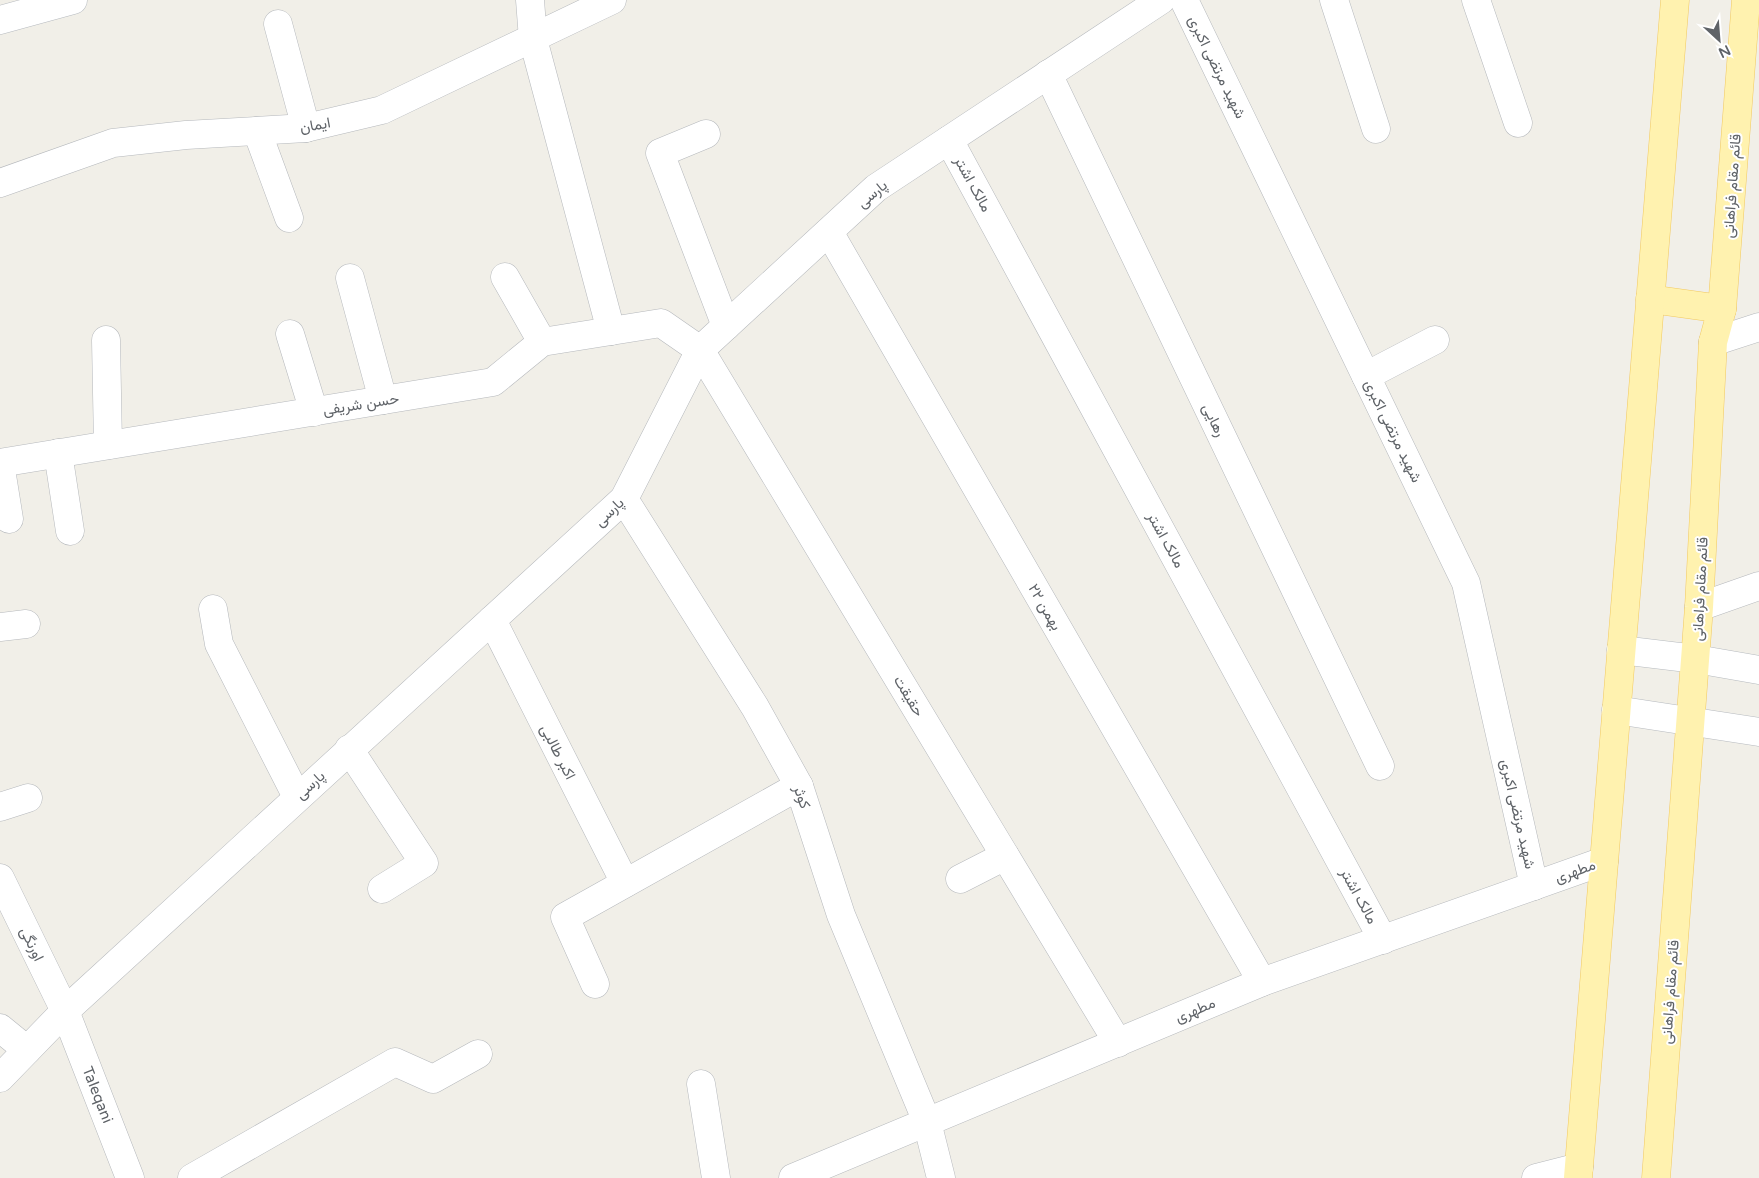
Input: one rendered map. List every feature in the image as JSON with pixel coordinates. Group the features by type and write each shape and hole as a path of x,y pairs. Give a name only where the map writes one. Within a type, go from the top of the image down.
{"main road":[{"path":"1578,1173 1675,0"},
{"name":"قائم مقام فراهانی","path":"1656,1178 1696,659 1713,342 1722,309 1746,0"},
{"path":"1650,299 1722,309"}],"street":[{"path":"0,20 73,0"},
{"path":"530,0 533,39 611,331"},
{"name":"ایمان","path":"0,183 114,143 306,128 382,110 612,0"},
{"name":"پارسی","path":"0,1078 65,1011 624,499 700,350 876,188 1161,0"},
{"name":"شهید مرتضی اکبری","path":"1184,0 1466,583 1534,886"},
{"path":"1334,0 1376,129"},
{"path":"1476,0 1518,123"},
{"path":"278,24 306,128"},
{"name":"رهایی","path":"1048,74 1380,766"},
{"path":"257,131 289,218"},
{"path":"706,134 660,153 726,326"},
{"name":"مالک اشتر","path":"949,140 1383,940"},
{"name":"۲۲ بهمن","path":"828,232 1262,982"},
{"path":"505,277 542,342 661,323 700,350"},
{"path":"350,278 383,400"},
{"path":"1713,342 1759,327"},
{"path":"290,334 314,412"},
{"path":"106,340 108,445"},
{"path":"1366,376 1435,340"},
{"name":"حسن شریفی","path":"0,462 493,382 542,342"},
{"name":"حقیقت","path":"700,350 1118,1043"},
{"path":"58,453 70,531"},
{"path":"0,462 9,519"},
{"name":"کوثر","path":"624,499 755,707 799,786 841,915 927,1122 941,1178"},
{"path":"1699,606 1759,586"},
{"path":"213,610 219,644 297,797"},
{"name":"اکبر طالبی","path":"492,620 625,883"},
{"path":"1621,650 1696,659 1759,670"},
{"path":"1616,710 1691,720 1759,732"},
{"path":"350,748 424,863 382,889"},
{"path":"595,984 565,917 799,786"},
{"path":"0,807 28,798"},
{"path":"960,879 1005,856"},
{"name":"مطهری","path":"793,1178 1262,982 1604,861"},
{"name":"اورنگی","path":"0,878 65,1011"},
{"name":"Taleqani","path":"65,1011 130,1178"},
{"path":"0,1028 27,1050"},
{"path":"192,1178 395,1062 433,1079 478,1054"},
{"path":"701,1084 716,1178"},
{"path":"1536,1178 1578,1173"}]}
